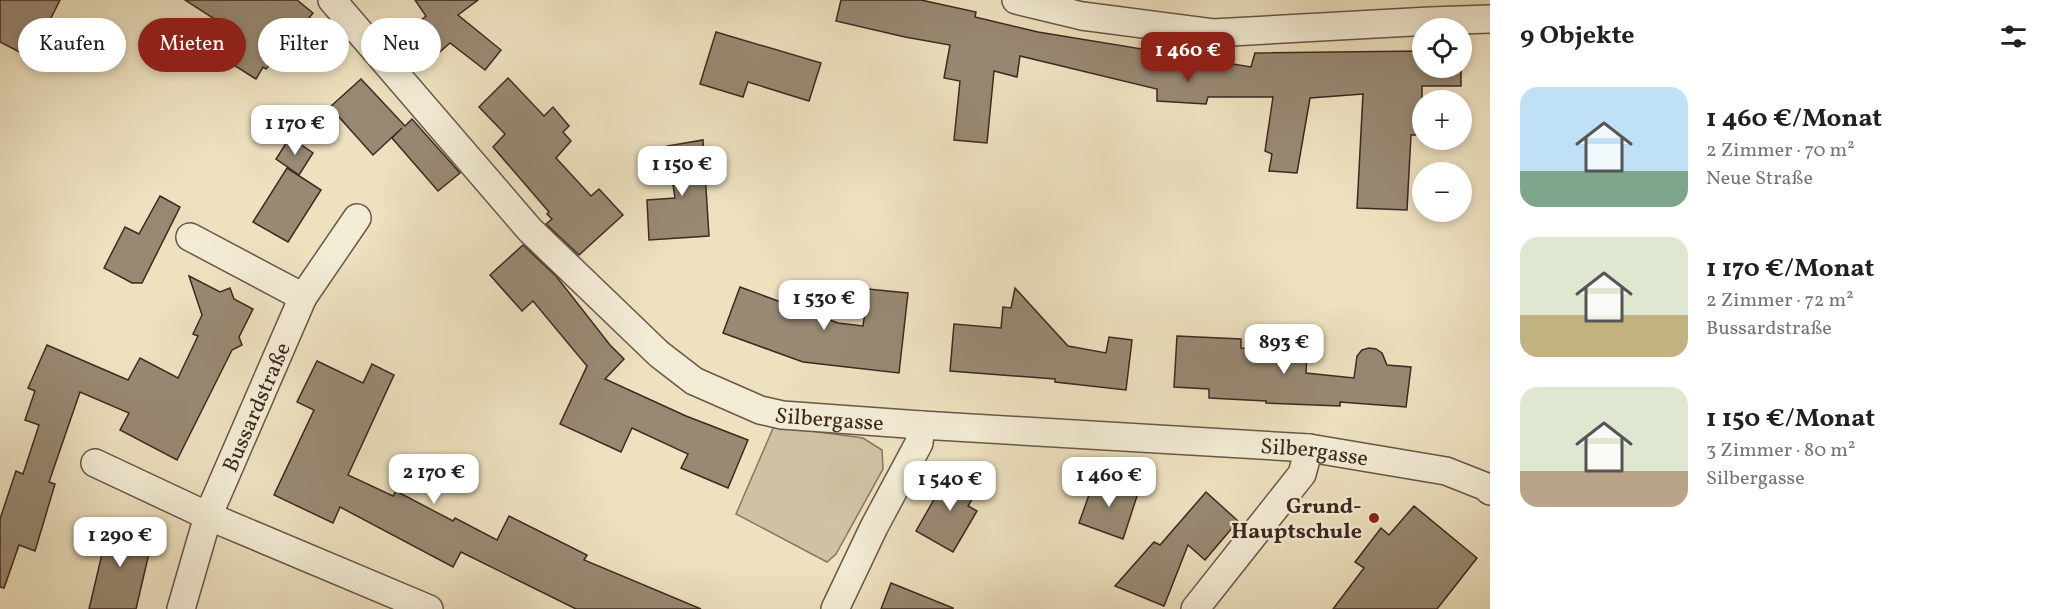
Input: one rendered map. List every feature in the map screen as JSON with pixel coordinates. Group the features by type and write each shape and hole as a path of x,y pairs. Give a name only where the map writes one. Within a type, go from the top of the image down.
{"street":[{"name":"Silbergasse","path":"332,0 530,230 659,354 694,381 760,410 782,415 921,425 1309,448 1446,471 1484,486 1490,491"},
{"path":"1016,0 1082,16 1213,33 1490,19"},
{"name":"Bussardstraße","path":"182,609 208,516 303,297 357,219"},
{"path":"190,237 303,297"},
{"path":"835,609 874,527 919,443 921,425"},
{"path":"1195,609 1302,474 1309,448"},
{"path":"95,463 208,516 429,609"}],"shaded area":[{"path":"774,426 863,438 882,450 883,469 836,554 827,562 736,514"}],"building":[{"path":"0,0 60,0 51,18 18,18 18,51 0,42"},
{"path":"185,0 297,0 313,13 309,18 258,18 258,72 260,72 256,79 245,72 246,18 213,18"},
{"path":"415,0 478,0 458,15 501,50 485,70 450,43 441,51 441,18 424,18 426,16"},
{"path":"841,0 921,0 976,12 975,17 1038,32 1251,67 1255,53 1412,51 1412,78 1461,78 1461,86 1422,86 1422,90 1412,90 1412,135 1407,210 1357,208 1363,94 1310,98 1297,173 1269,171 1272,154 1265,151 1273,97 1208,97 1206,104 1157,101 1157,89 1020,56 1017,77 994,71 987,143 954,140 960,81 944,78 950,45 836,21"},
{"path":"716,32 821,63 809,101 748,82 743,97 700,84"},
{"path":"508,78 544,116 553,107 569,126 563,132 571,141 556,158 591,196 599,189 623,215 579,255 546,224 552,219 547,214 549,212 493,147 505,134 479,107"},
{"path":"361,79 405,126 412,119 460,173 438,191 392,138 402,128 373,155 330,107"},
{"path":"290,137 313,153 299,175 276,159"},
{"path":"703,140 709,236 649,240 647,200 675,198 667,146"},
{"path":"287,168 321,190 288,242 253,222"},
{"path":"160,196 180,207 142,283 132,283 104,268 125,227 139,234"},
{"path":"523,245 556,276 610,345 624,359 605,379 686,416 748,440 728,488 681,468 688,454 632,428 621,452 560,424 587,366 533,301 522,311 490,275"},
{"path":"189,276 220,292 230,288 234,299 253,309 239,337 242,345 232,350 177,460 120,430 129,413 80,392 49,482 55,484 35,551 19,545 4,588 0,587 0,519 16,471 23,474 39,425 25,420 35,391 28,388 47,345 128,380 140,358 178,378 198,336 193,334 202,315"},
{"path":"740,287 838,323 863,326 868,289 908,293 899,373 803,362 723,333"},
{"path":"1015,288 1068,346 1106,353 1109,337 1132,340 1126,390 1055,382 1055,379 950,371 954,324 1001,328 1003,307 1011,308"},
{"path":"1177,336 1241,339 1241,348 1307,351 1306,373 1354,378 1357,356 1362,350 1376,349 1382,353 1387,365 1411,367 1406,407 1340,402 1340,406 1266,403 1266,401 1209,398 1209,389 1174,387"},
{"path":"317,361 363,383 372,364 394,375 348,475 393,496 396,491 453,521 455,518 497,540 509,516 587,555 584,560 701,609 576,609 461,552 453,567 340,507 333,523 274,495 314,410 297,402"},
{"path":"956,471 980,486 968,506 977,511 953,552 916,531 940,489"},
{"path":"1095,478 1138,493 1123,539 1079,523"},
{"path":"1206,492 1238,521 1205,560 1188,545 1164,606 1115,586 1154,542 1160,545"},
{"path":"1414,506 1477,558 1437,609 1333,609 1364,568 1355,562 1381,528 1389,535"},
{"path":"98,523 153,536 136,609 89,609 103,550 92,547"},
{"path":"891,583 953,608 953,609 881,609"}],"place":[{"name":"Grund- Hauptschule","path":"1374,518"}]}
